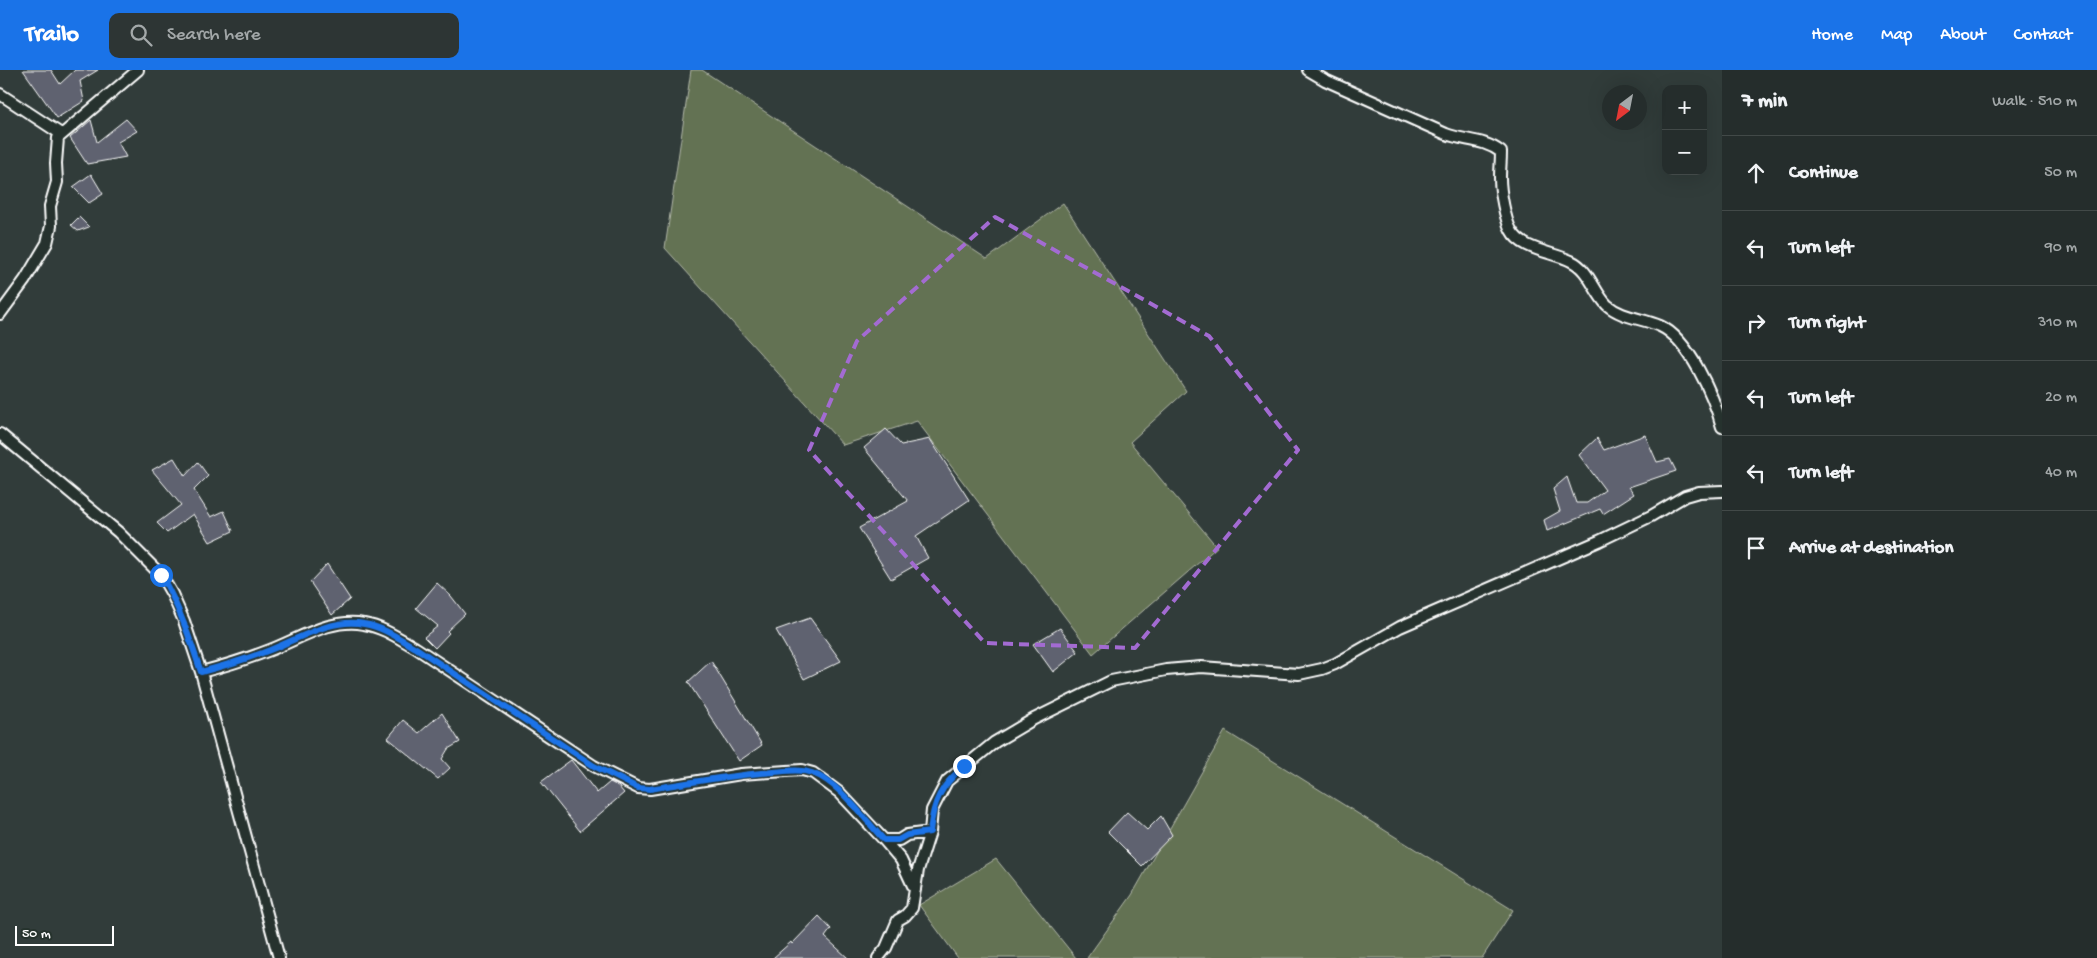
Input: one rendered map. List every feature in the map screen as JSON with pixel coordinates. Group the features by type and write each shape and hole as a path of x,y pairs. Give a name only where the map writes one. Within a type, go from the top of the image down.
{"street":[{"path":"0,314 26,280 47,243 52,226 50,206 57,182 57,142 61,134 97,107 138,70"},
{"path":"1308,70 1325,80 1446,134 1465,140 1480,141 1493,146 1501,152 1500,179 1503,202 1512,231 1524,243 1574,262 1594,284 1600,297 1622,314 1657,325 1676,336 1696,366 1722,428"},
{"path":"0,94 61,134"},
{"path":"0,434 118,532 161,575 172,594 184,621 201,672 279,958"},
{"path":"878,958 886,948 898,920 905,916 912,908 918,870 930,832 932,810 947,781 995,742 1034,720 1111,680 1166,670 1201,667 1299,674 1322,669 1335,664 1400,628 1599,541 1651,516 1685,496 1699,492 1722,491"},
{"path":"201,672 270,650 322,628 346,624 364,624 386,632 416,648 594,766 638,788 650,789 742,774 802,770 813,773 840,793 884,840 901,860 916,891"},
{"path":"884,840 898,840 907,835 930,832"}],"highlighted area":[{"path":"995,217 1209,336 1298,450 1135,648 985,643 809,450 857,341"}],"green space":[{"path":"691,70 702,70 987,259 1063,203 1186,391 1130,442 1217,547 1093,654 917,421 843,445 665,248"},
{"path":"1225,731 1513,910 1482,958 1087,958 1132,895"},
{"path":"996,859 1076,958 958,958 919,905"}],"building":[{"path":"23,70 51,70 60,84 75,70 98,70 80,81 84,101 57,118"},
{"path":"126,119 137,131 118,142 126,157 87,164 70,138 91,120 97,142"},
{"path":"91,174 103,194 89,203 73,187"},
{"path":"79,217 89,227 78,231 71,225"},
{"path":"886,429 901,445 930,439 969,500 916,536 928,558 891,579 859,528 908,501 864,448"},
{"path":"1645,435 1657,462 1670,459 1676,471 1629,487 1634,494 1603,514 1600,509 1547,531 1544,520 1560,511 1553,489 1567,477 1576,503 1587,503 1605,490 1579,455 1597,438 1604,450"},
{"path":"174,458 185,476 198,462 208,476 194,490 211,517 224,511 233,531 210,542 193,514 167,533 157,523 181,505 152,470"},
{"path":"327,564 350,599 332,615 310,582"},
{"path":"437,583 451,596 465,614 447,631 449,633 435,648 424,637 438,626 416,608"},
{"path":"810,618 841,661 804,679 776,630"},
{"path":"1060,628 1078,652 1053,672 1033,644"},
{"path":"711,661 762,745 739,761 688,682"},
{"path":"442,713 460,742 448,749 442,759 450,768 438,779 388,738 403,720 419,733"},
{"path":"571,760 597,793 610,782 618,786 624,793 580,831 541,782"},
{"path":"1127,812 1147,830 1161,816 1172,835 1142,866 1108,832"},
{"path":"819,916 831,929 825,937 848,958 773,958 791,942 792,944"}],"route":[{"path":"161,575 184,621 201,672 270,650 322,628 346,624 364,624 386,632 416,648 594,766 638,788 650,789 742,774 802,770 813,773 840,793 884,840 898,840 907,835 930,832 932,810 941,792 947,781 964,766"}]}
